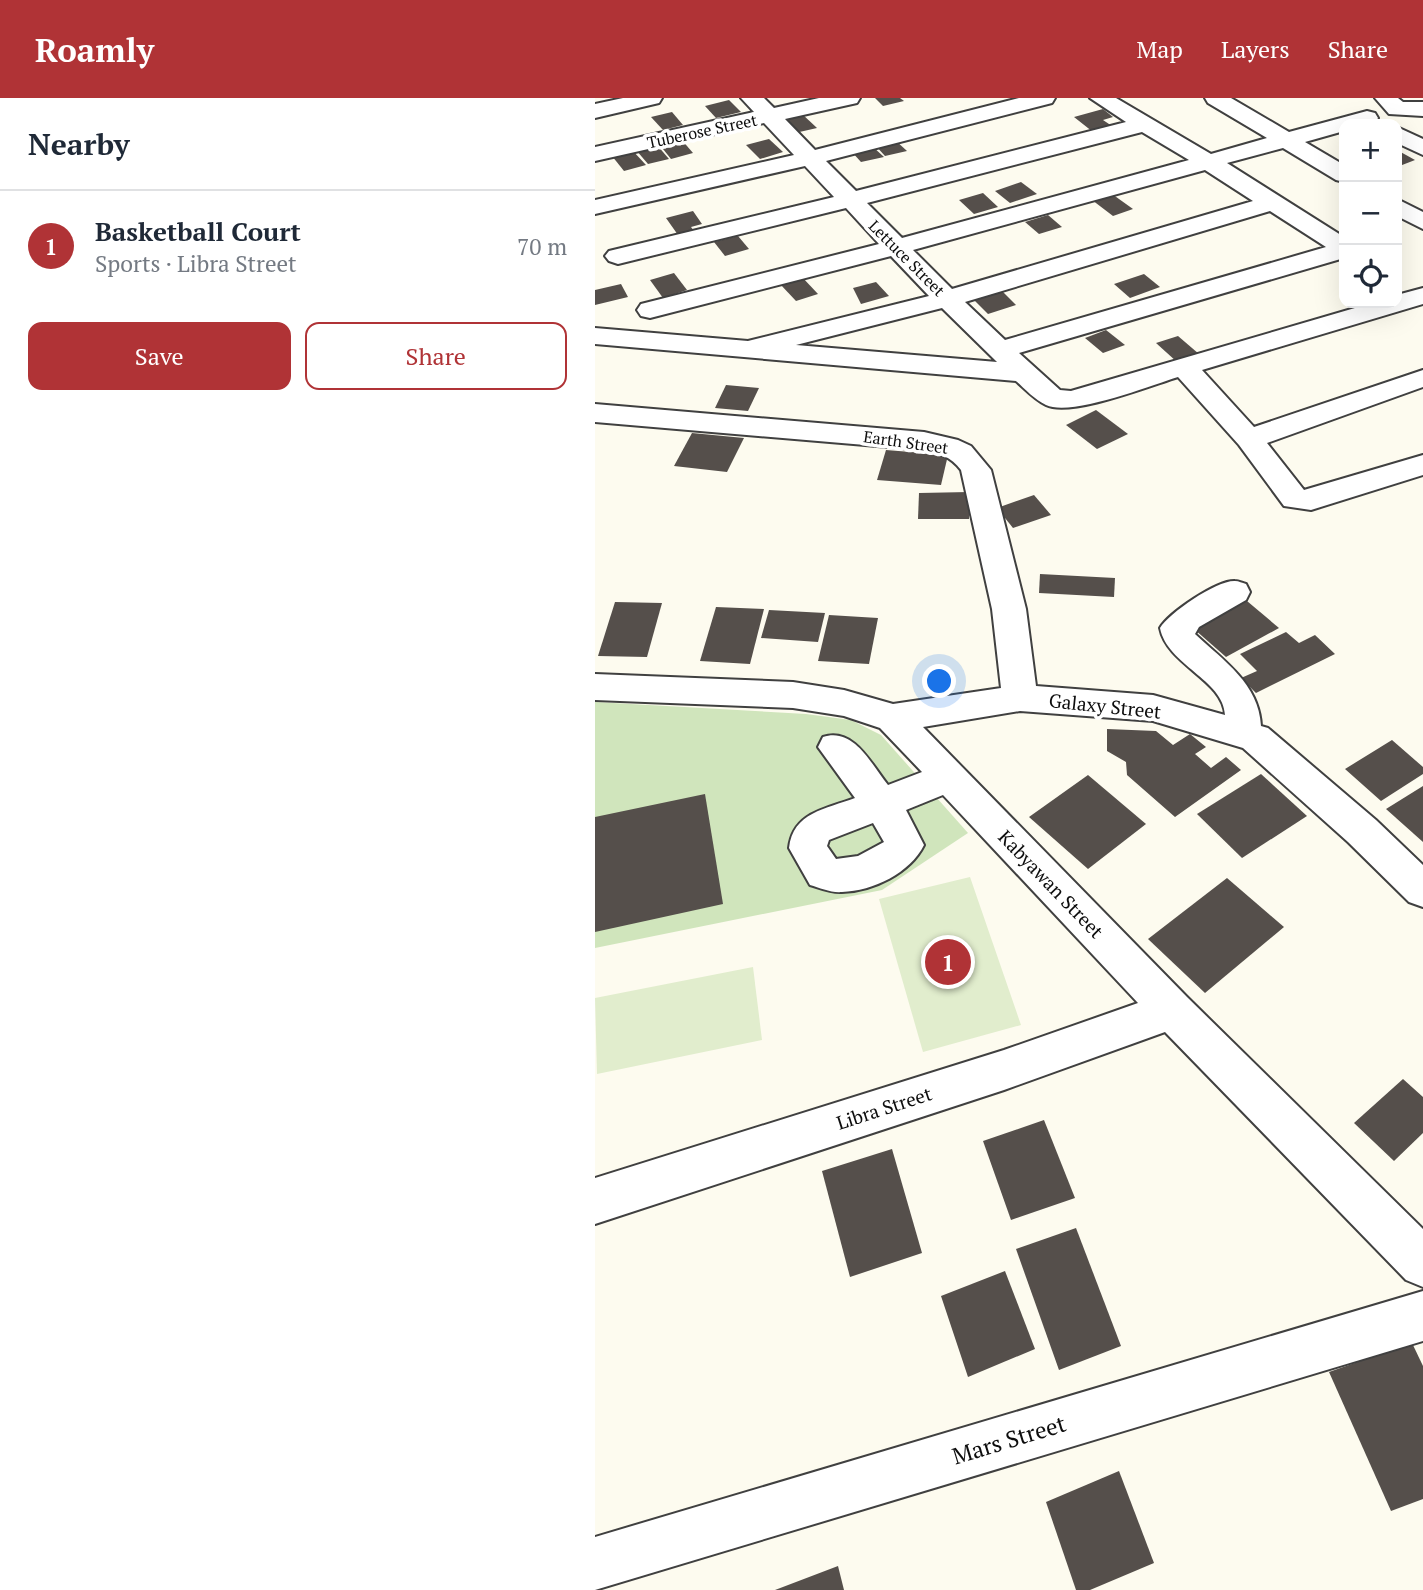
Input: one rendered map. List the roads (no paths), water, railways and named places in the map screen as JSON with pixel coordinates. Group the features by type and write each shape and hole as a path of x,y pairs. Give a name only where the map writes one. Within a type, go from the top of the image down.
{"street":[{"path":"595,111 651,98"},
{"name":"Tuberose Street","path":"595,154 761,107 849,98"},
{"path":"666,342 595,209 811,158 1044,98"},
{"path":"1101,98 1209,162 1339,246"},
{"path":"1216,98 1339,172"},
{"path":"1386,98 1397,109 1423,109"},
{"path":"1339,103 1368,119"},
{"name":"Lettuce Street","path":"761,107 947,299 1049,397 1062,401 1072,400 1186,369"},
{"path":"634,283 850,200 1145,124"},
{"path":"634,283 897,247 1286,140 1339,128"},
{"path":"1402,137 1423,148"},
{"path":"745,350 947,299 1271,202"},
{"path":"1402,209 1423,223"},
{"path":"1402,231 1423,223"},
{"path":"1000,350 1339,250"},
{"path":"1423,323 1407,299 1186,369 1249,439 1295,499 1311,500 1423,465"},
{"path":"595,337 1024,373"},
{"path":"1249,439 1423,378"},
{"name":"Earth Street","path":"595,413 924,441 961,450 976,470 1009,609 1020,698"},
{"path":"1234,592 1187,619 1177,628 1179,639 1231,687 1242,707 1243,734"},
{"name":"Kabyawan Street","path":"595,687 793,695 844,703 893,718 1172,1010 1423,1263"},
{"name":"Galaxy Street","path":"893,718 1020,698 1153,709 1243,734 1255,738 1362,831 1423,890"},
{"path":"837,747 878,803 949,777"},
{"name":"Libra Street","path":"595,1201 1004,1070 1172,1010"},
{"name":"Mars Street","path":"595,1564 1423,1316"}],"place":[{"name":"Basketball Court","path":"948,962"}]}
